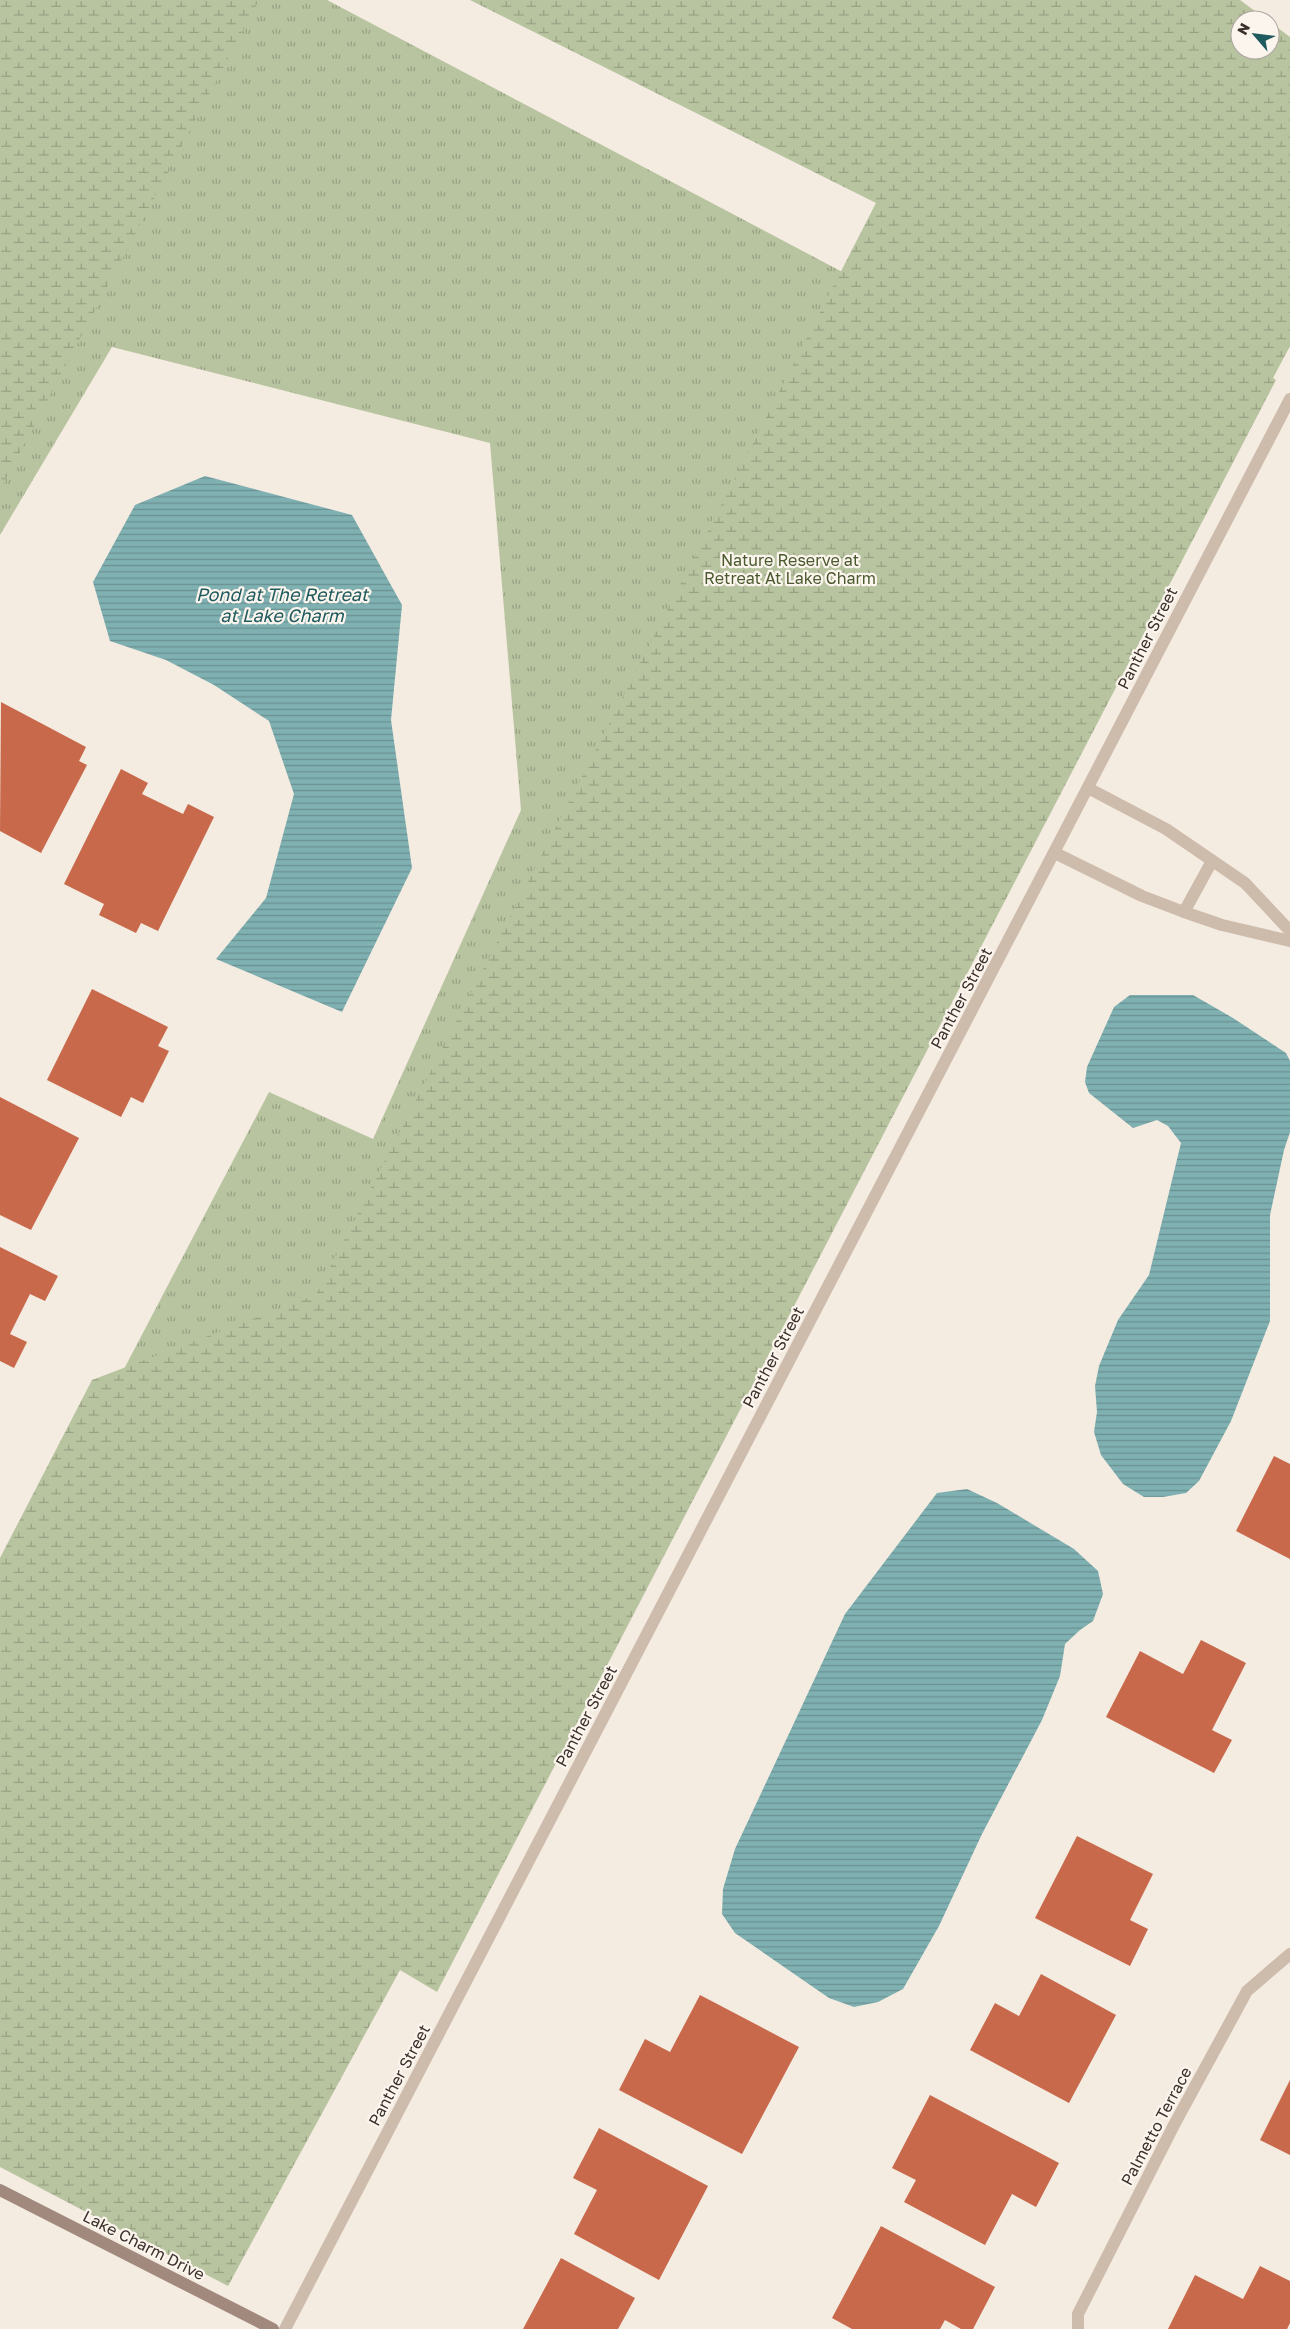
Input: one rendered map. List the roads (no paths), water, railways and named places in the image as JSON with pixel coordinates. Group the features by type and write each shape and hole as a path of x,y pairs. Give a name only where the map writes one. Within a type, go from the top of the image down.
{"street":[{"name":"Panther Street","path":"285,2329 1290,399"},
{"path":"1088,788 1166,829 1245,883 1290,931"},
{"path":"1054,853 1142,896 1184,912 1222,925 1290,941"},
{"path":"1184,912 1212,861"},
{"name":"Palmetto Terrace","path":"1078,2329 1078,2314 1174,2125 1247,1991 1290,1954"},
{"name":"Lake Charm Drive","path":"0,2190 273,2329"}],"water":[{"name":"Pond at The Retreat at Lake Charm","path":"205,476 352,515 402,605 391,720 412,868 342,1012 216,959 266,898 294,794 269,721 214,685 166,660 110,641 93,582 135,505"},
{"path":"1130,995 1193,995 1233,1018 1286,1053 1290,1061 1290,1132 1284,1150 1270,1215 1270,1321 1231,1421 1199,1481 1186,1493 1163,1497 1144,1497 1123,1484 1101,1455 1094,1432 1097,1412 1095,1386 1099,1366 1118,1320 1149,1275 1181,1143 1168,1126 1157,1120 1133,1128 1089,1093 1085,1082 1087,1067 1114,1007"},
{"path":"967,1489 997,1503 1074,1549 1098,1571 1103,1594 1093,1621 1065,1644 1060,1676 1042,1720 982,1834 939,1926 903,1989 878,2002 854,2007 829,1998 735,1933 722,1914 723,1889 735,1849 845,1614 937,1493"}],"park label":[{"name":"Nature Reserve at Retreat At Lake Charm","path":"790,569"}]}
